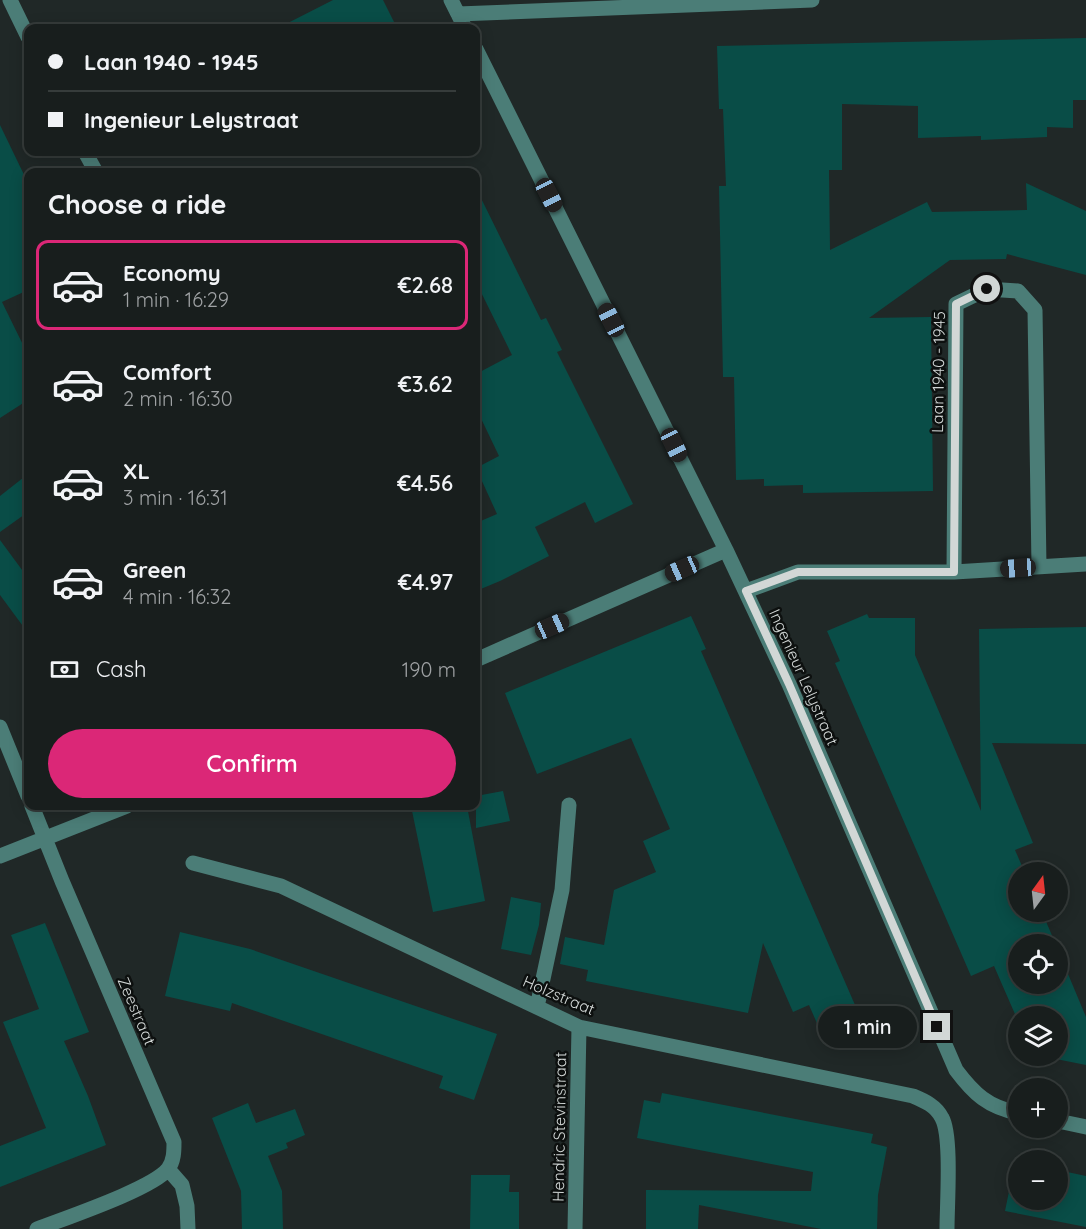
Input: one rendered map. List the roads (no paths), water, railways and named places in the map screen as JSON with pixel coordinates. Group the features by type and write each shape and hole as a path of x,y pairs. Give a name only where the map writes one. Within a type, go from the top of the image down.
{"street":[{"path":"10,0 24,29"},
{"path":"451,0 463,24"},
{"path":"458,14 812,0"},
{"name":"Ingenieur Lelystraat","path":"480,57 746,591 789,684 956,1070 971,1091 990,1104 1008,1110"},
{"name":"Laan 1940 - 1945","path":"954,572 956,304 987,289 1018,291 1035,310 1039,566"},
{"path":"480,658 726,550"},
{"path":"746,591 798,572 954,572 1086,564"},
{"path":"0,727 24,786"},
{"path":"537,1006 562,890 569,805"},
{"name":"Zeestraat","path":"34,810 174,1142 173,1158 168,1169"},
{"path":"0,856 117,810"},
{"name":"Holzstraat","path":"193,863 281,886 579,1027 913,1096 930,1103 942,1118 947,1139 947,1229"},
{"name":"Hendric Stevinstraat","path":"575,1229 579,1027"},
{"path":"1068,1123 1086,1127"},
{"path":"37,1229 148,1184 168,1169 182,1185 188,1206 188,1229"}]}
